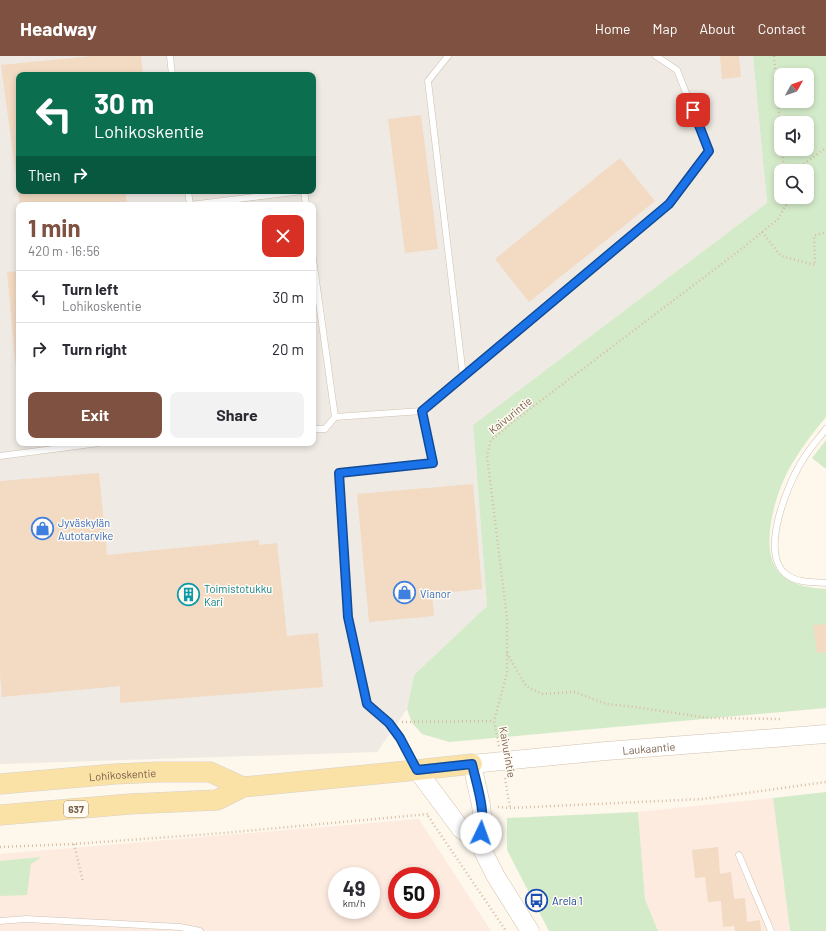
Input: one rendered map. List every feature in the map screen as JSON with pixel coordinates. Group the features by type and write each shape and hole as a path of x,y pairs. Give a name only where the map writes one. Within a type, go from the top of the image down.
{"main road":[{"name":"Laukaantie","path":"472,764 501,760 826,734"},
{"name":"637","path":"0,815 130,804 217,800 243,787 472,764"},
{"path":"472,764 481,804 483,824 479,843"},
{"path":"417,770 461,829 479,843 495,875 530,931"},
{"name":"Lohikoskentie","path":"0,784 115,774 210,772 243,787"}],"lane":[{"path":"170,56 172,72"},
{"path":"448,56 428,81 463,376"},
{"path":"316,429 325,429 335,417 422,411 669,204 709,151 677,70 656,56"},
{"path":"214,202 279,194"},
{"path":"316,281 335,417"},
{"path":"417,770 400,738 389,723 367,704 348,617 339,473 433,463 422,411"},
{"path":"826,429 803,459 790,485 777,524 774,549 778,563 787,575 804,582 826,583"},
{"path":"0,456 76,446"},
{"path":"739,855 771,931"},
{"path":"0,921 26,920 165,926 200,931"}],"path":[{"path":"774,56 779,116"},
{"path":"804,164 826,148"},
{"name":"Kaivurintie","path":"786,204 778,219 744,247 491,440 487,455 507,618 507,673 494,721 510,808 704,799 826,782"},
{"path":"762,232 781,256 815,265 814,236 826,232"},
{"path":"507,652 526,686 542,694 575,692 606,704 709,718 786,719"},
{"path":"389,723 494,721"},
{"path":"0,847 74,844 216,834 427,814 506,931"},
{"path":"74,844 83,882"}],"shaded area":[{"path":"0,56 753,56 767,203 473,425 487,606 414,675 407,709 377,752 0,764"},
{"path":"773,798 790,931 658,931 645,899 638,812"},
{"path":"419,819 491,931 0,931 0,854"}],"green space":[{"path":"753,56 826,56 826,417 798,453 782,484 772,518 770,552 774,566 783,576 803,586 826,589 826,708 449,742 422,734 412,723 407,709 414,675 487,606 473,425 767,203"},
{"path":"826,440 826,469 812,458"},
{"path":"826,792 826,931 790,931 773,798"},
{"path":"638,812 645,899 658,931 549,931 507,850 507,818"},
{"path":"41,857 31,864 27,895 0,896 0,861"}],"building":[{"path":"92,56 141,56 143,72 16,72 16,176 1,65"},
{"path":"720,56 739,56 741,77 722,79"},
{"path":"421,115 438,249 405,253 388,119"},
{"path":"620,158 655,201 529,302 495,259"},
{"path":"18,194 125,194 127,202 20,202"},
{"path":"16,271 16,369 7,272"},
{"path":"99,473 107,555 259,540 259,545 277,543 287,636 318,633 323,687 120,703 120,686 2,697 0,674 0,481"},
{"path":"473,484 482,589 432,594 434,616 369,622 357,494"},
{"path":"826,624 826,652 817,653 813,625"},
{"path":"718,847 720,874 731,872 734,899 745,898 747,922 760,920 761,931 735,931 734,926 723,927 721,901 708,902 705,877 695,878 692,850"}],"place":[{"name":"Jyväskylän Autotarvike","path":"43,528"},
{"name":"Vianor","path":"404,593"},
{"name":"Toimistotukku Kari","path":"188,594"},
{"name":"Arela 1","path":"537,900"}],"route":[{"path":"481,833 483,824 481,804 472,764 417,770 400,738 389,723 367,704 348,617 339,473 433,463 422,411 669,204 709,151 693,110"}]}
